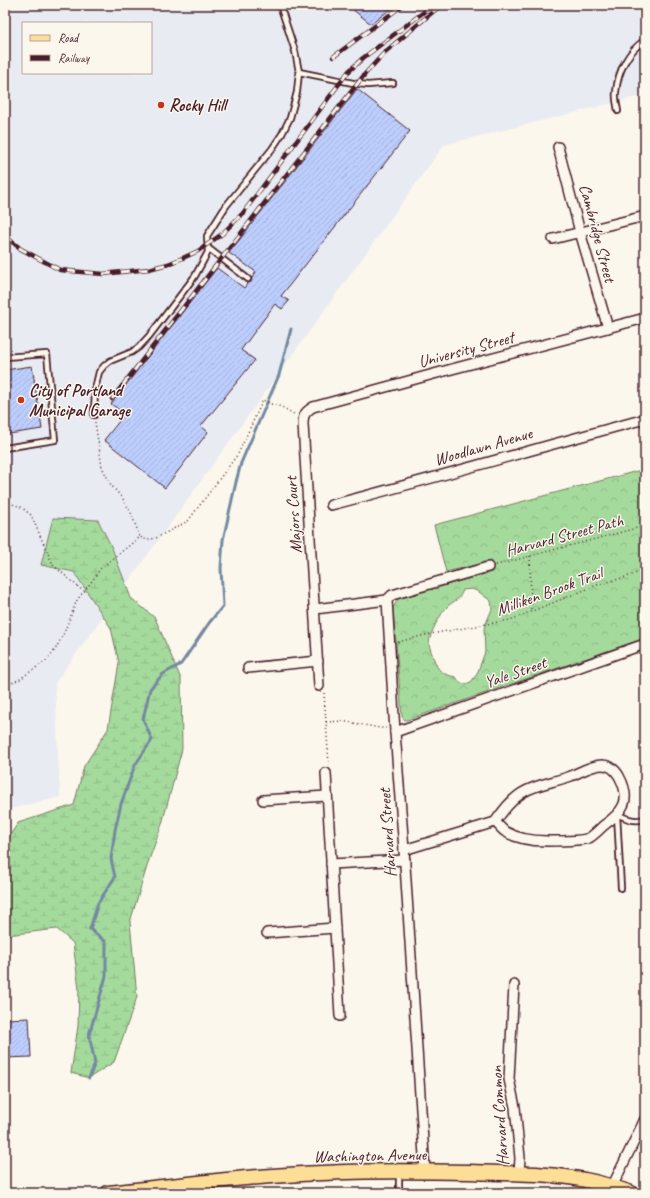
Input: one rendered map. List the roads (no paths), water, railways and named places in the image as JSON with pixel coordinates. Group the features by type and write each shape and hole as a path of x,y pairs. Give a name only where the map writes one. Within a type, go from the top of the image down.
{"main road":[{"name":"Washington Avenue","path":"108,1193 252,1178 321,1173 424,1171 555,1176 583,1180 631,1193"}],"street":[{"name":"Cambridge Street","path":"558,147 580,232 608,328"},
{"path":"553,239 641,217"},
{"name":"University Street","path":"303,420 306,411 313,407 645,318"},
{"name":"Woodlawn Avenue","path":"331,505 538,447 645,419"},
{"name":"Majors Court","path":"303,420 320,686"},
{"path":"315,609 387,600 392,595 488,567"},
{"name":"Harvard Street","path":"387,600 405,855 424,1171"},
{"name":"Yale Street","path":"395,730 645,644"},
{"path":"248,668 318,662"},
{"path":"331,864 405,855 495,822 503,811 522,793 600,765 610,766 617,773 626,794 624,805 612,820 588,838 564,841 534,841 505,832 495,822"},
{"path":"326,773 340,1016"},
{"path":"263,800 327,796"},
{"path":"267,933 335,928"},
{"name":"Harvard Common","path":"514,985 509,1079 515,1107 520,1158 519,1174"},
{"path":"612,1187 645,1119"}],"lane":[{"path":"94,415 95,389 99,372 110,361 132,352 139,347 150,335 204,261 208,252 206,236 222,212 272,149 282,134 292,110 297,92 299,72 295,51 280,5"},
{"path":"618,111 616,92 626,59 636,46 645,40"},
{"path":"299,72 362,84 393,83"},
{"path":"208,248 248,279"},
{"path":"5,357 47,354 55,440 5,448"},
{"path":"621,888 617,814 628,819 638,821 645,819"},
{"path":"399,1171 399,1193"}],"waterway":[{"path":"89,1078 95,1063 89,1035 106,976 106,942 90,929 98,903 115,877 111,859 115,830 121,804 135,765 152,740 143,719 150,689 163,674 181,664 209,623 223,606 221,568 223,540 236,482 241,463 279,375 291,329"}],"railway":[{"path":"333,57 403,5"},
{"path":"5,236 21,249 60,270 103,274 149,269 168,264 198,251 222,234 243,213 348,72 363,58 433,5"},
{"path":"112,399 365,74 385,52 441,5"}],"place":[{"name":"Rocky Hill","path":"161,105"},
{"name":"City of Portland Municipal Garage","path":"21,400"}]}
